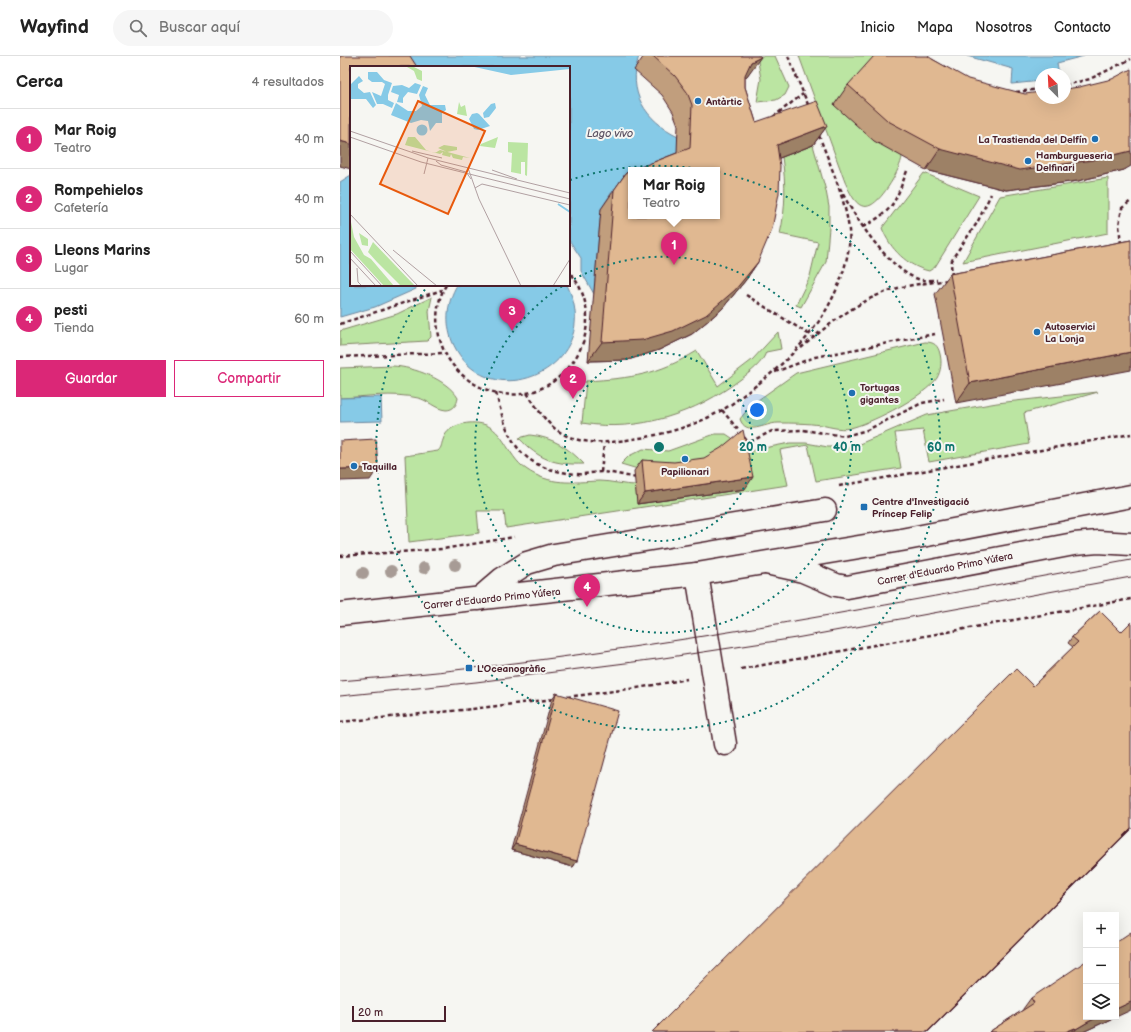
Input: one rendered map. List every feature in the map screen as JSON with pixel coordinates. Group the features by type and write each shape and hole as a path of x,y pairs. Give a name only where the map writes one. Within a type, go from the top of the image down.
{"main road":[{"name":"Carrer d'Eduardo Primo Yúfera","path":"340,614 697,574 901,540 1129,497"},
{"path":"479,599 502,579 527,563 554,555 825,510"},
{"name":"Carrer d'Eduardo Primo Yúfera","path":"762,563 803,571 836,585 847,587 1074,544 1098,542 1131,544"},
{"path":"697,574 725,744"}],"path":[{"path":"788,56 809,108"},
{"path":"1071,84 1090,79 1131,59"},
{"path":"1012,92 1035,90"},
{"path":"772,118 803,94"},
{"path":"527,393 549,424 560,432 572,438 604,444 649,437 687,426 722,410 773,373 810,335 828,304 841,276 849,245 848,224 835,180 817,130"},
{"path":"863,227 886,213 893,205 907,171"},
{"path":"835,180 845,200 863,227 878,248 896,266 918,279 943,280"},
{"path":"952,279 951,263 977,223 991,194"},
{"path":"1114,247 1122,246 1118,225 1122,208 1131,201"},
{"path":"445,286 438,306 437,322 439,338 445,353 454,367 466,379 480,387 496,393 527,393 546,386 563,374 576,359 585,340 588,320 585,299 577,280 570,272"},
{"path":"792,354 831,323 866,301 898,288 959,277"},
{"path":"340,324 385,310 416,297 443,290"},
{"path":"746,295 810,335"},
{"path":"773,373 815,357 935,334"},
{"path":"340,357 445,353"},
{"path":"496,393 504,422 517,448 534,464 556,471 578,474 601,472 639,478"},
{"path":"742,446 772,431 803,430 829,435 845,436 867,430 922,403 944,399"},
{"path":"722,410 748,442"},
{"path":"601,472 604,444"}],"green space":[{"path":"757,56 775,56 789,87 785,95 776,100 757,102 761,79"},
{"path":"799,56 878,56 902,157 901,163 886,191 876,202 871,205 862,206 855,200 849,191"},
{"path":"813,145 826,191 829,207 829,228 826,262 801,307 796,305 810,276 818,242 780,234 785,196 782,157"},
{"path":"924,173 979,196 935,267 929,271 921,269 900,256 885,236 882,228"},
{"path":"1108,178 1108,233 963,262 1000,196"},
{"path":"432,297 429,311 431,337 427,341 340,346 340,331 397,314"},
{"path":"778,332 781,349 766,352 759,364 752,370 724,391 705,402 666,418 645,422 625,425 582,423 586,381 631,377 644,374 683,359 697,351 718,386 752,360"},
{"path":"925,342 937,346 939,351 941,366 937,378 931,385 911,400 886,414 863,424 841,429 805,423 778,423 751,428 743,424 740,419 751,405 796,373"},
{"path":"393,366 410,369 429,375 438,380 453,391 458,398 456,404 453,408 446,410 438,408 422,399 408,396 379,395 340,398 340,368"},
{"path":"1098,392 1024,413 1029,444 929,462 923,430 895,433 901,468 816,481 808,445 780,450 788,485 506,528 504,511 477,511 479,533 409,542 405,456 438,451 448,431 461,424 477,423 486,425 493,429 519,463 526,469 544,478 561,482 604,481 635,485 739,460 754,450 790,443 806,443 828,447 857,445 927,415 997,403"},
{"path":"715,434 726,434 735,440 713,459 648,472 621,464 629,456 643,449 668,451"},
{"path":"530,435 546,438 560,444 584,464 564,463 548,460 526,445 519,438"}],"water":[{"name":"Lago vivo","path":"389,56 639,56 635,81 637,93 642,104 656,122 678,136 680,166 628,167 628,186 612,192 601,209 594,294 581,271 581,258 570,242 570,66 393,66"},
{"path":"967,56 1084,56 1057,63 1058,68 1035,68 1035,82 1012,84 1013,69"},
{"path":"350,176 350,286 415,286 416,289 375,307 340,317 340,182"},
{"path":"457,286 567,286 575,314 571,340 558,360 538,374 514,380 490,378 468,365 452,341 448,327 448,312"},
{"path":"381,397 382,421 340,422 340,398"}],"building":[{"path":"340,56 410,56 416,66 350,66 350,144 340,141"},
{"path":"653,56 760,56 761,57 751,62 745,75 745,87 756,122 817,101 827,126 777,145 780,166 779,193 772,229 758,262 735,290 706,315 673,331 642,340 602,342 614,190 626,173 628,172 628,219 720,219 720,167 641,167 690,148 692,105 687,92 675,76"},
{"path":"874,56 928,56 968,79 1025,94 1035,93 1035,104 1071,104 1071,88 1112,79 1131,69 1131,151 1093,160 1020,170 940,149 888,121 848,85"},
{"name":"Autoservici La Lonja","path":"1131,240 1131,352 970,383 950,274"},
{"path":"743,430 753,477 645,493 642,460 674,462 704,458 721,448"},
{"path":"376,439 378,468 340,469 340,441"},
{"path":"1100,611 1121,632 1131,622 1131,828 927,1032 652,1032 1016,669 1033,686 1078,642 1072,637"},
{"path":"556,693 618,711 577,861 515,844"},
{"path":"1131,932 1131,1002 1119,1008 1119,948 1119,940"},
{"path":"1083,963 1083,1020 1092,1020 1076,1029 1075,1028 1065,1032 989,1032 1034,1003 1031,998"}],"tram line":[{"path":"340,681 440,672 539,660 737,631 1131,560"},
{"path":"340,696 476,682 657,659 796,638 1131,577"}],"place":[{"name":"Antàrtic","path":"698,101"},
{"name":"La Trastienda del Delfín","path":"1095,139"},
{"name":"Hamburgueseria Delfinari","path":"1028,161"},
{"name":"Mar Roig","path":"674,265"},
{"name":"Lleons Marins","path":"512,331"},
{"name":"Autoservici La Lonja","path":"1037,332"},
{"name":"Tortugas gigantes","path":"852,393"},
{"name":"Rompehielos","path":"573,399"},
{"name":"Papilionari","path":"685,459"},
{"name":"Taquilla","path":"354,466"},
{"name":"Centre d'Investigació Príncep Felip","path":"864,507"},
{"name":"pesti","path":"587,607"},
{"name":"L'Oceanogràfic","path":"469,668"}]}
